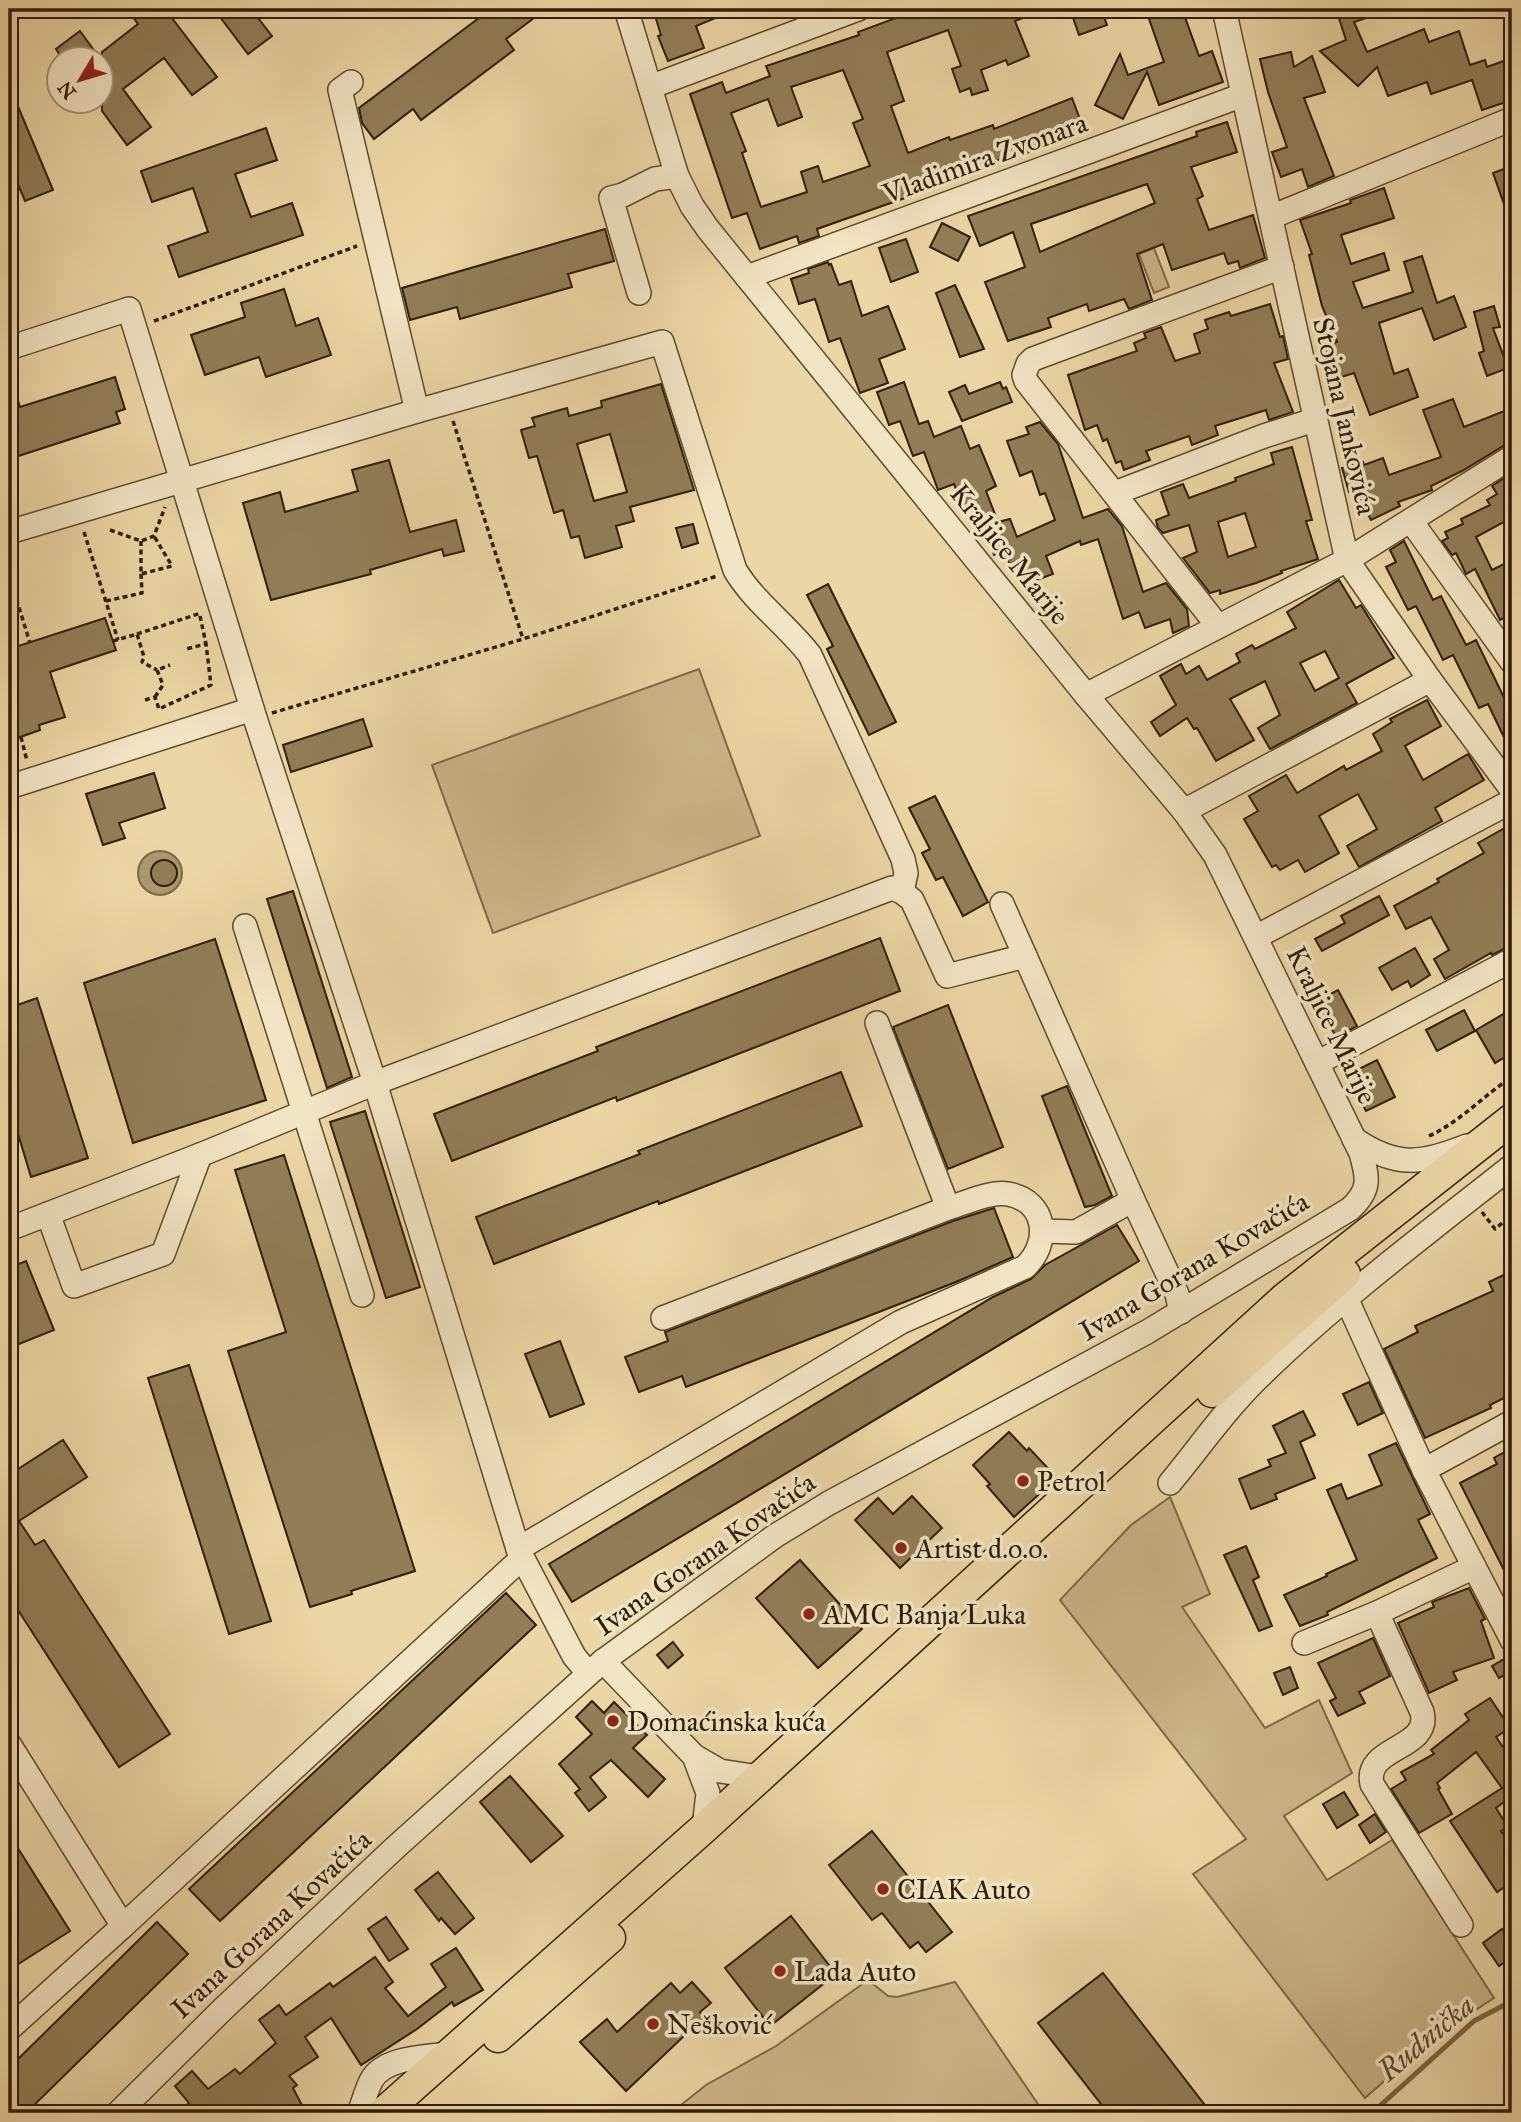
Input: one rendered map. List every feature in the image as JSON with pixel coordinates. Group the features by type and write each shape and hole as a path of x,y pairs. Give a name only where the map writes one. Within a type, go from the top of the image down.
{"main road":[{"path":"411,2113 644,1907 986,1594 1292,1320 1498,1140 1512,1119"},
{"path":"383,2113 704,1828 1285,1297 1498,1140"}],"street":[{"name":"Kraljice Marije","path":"626,9 677,176 692,206 1086,695 1184,811 1215,855 1354,1139"},
{"path":"650,87 858,9"},
{"name":"Stojana Jankovića","path":"1224,9 1347,560 1430,680 1512,790"},
{"path":"351,82 340,90 417,411"},
{"name":"Vladimira Zvonara","path":"747,277 1243,95"},
{"path":"1272,216 1512,119"},
{"path":"639,293 611,198 624,195 655,179 677,176"},
{"path":"1217,625 1024,375 1033,359 1282,267"},
{"path":"9,348 129,309 182,481 210,611 254,714 375,1083 520,1553 574,1656 596,1667 694,1756 720,1771 758,1777"},
{"path":"9,532 447,402 662,342 735,570 742,582 810,655 902,859 906,873 902,891"},
{"path":"1115,493 1264,436 1314,420"},
{"path":"1086,695 1347,560 1512,457"},
{"path":"1411,521 1512,662"},
{"path":"1184,811 1430,680"},
{"path":"9,787 254,714"},
{"path":"1256,937 1512,801"},
{"path":"9,1229 375,1083 892,888 902,891 912,900 947,976 1025,957"},
{"path":"1002,904 1177,1294 1181,1312"},
{"path":"245,926 362,1295"},
{"path":"1317,1063 1512,960"},
{"path":"877,1023 948,1208"},
{"path":"1354,1139 1376,1154 1414,1161 1439,1157 1498,1140"},
{"name":"Ivana Gorana Kovačića","path":"118,2113 223,2009 397,1846 596,1667 775,1536 829,1503 1181,1312 1350,1209 1361,1199 1366,1189 1367,1176 1362,1153 1354,1139"},
{"path":"48,1214 74,1286 163,1254 200,1155"},
{"path":"1170,1483 1235,1403 1259,1378 1346,1298 1512,1166"},
{"path":"9,2029 123,1926 520,1553 901,1322 1025,1267 1039,1251 1042,1231 1040,1220 1028,1203 999,1194 948,1208 663,1318"},
{"path":"1042,1231 1076,1232 1133,1200"},
{"path":"1346,1298 1424,1470 1512,1640"},
{"path":"1424,1470 1512,1422"},
{"path":"1304,1643 1377,1613 1474,1567"},
{"path":"1377,1613 1422,1712 1423,1724 1418,1734 1374,1764 1370,1775 1372,1784 1461,1925"},
{"path":"9,1744 123,1926"},
{"path":"694,1756 708,1793 704,1828"},
{"path":"359,2113 371,2079 380,2069 401,2061 449,2054"}],"path":[{"path":"135,328 376,239"},
{"path":"447,402 523,639"},
{"path":"110,530 141,541 154,536 165,508"},
{"path":"77,512 116,640 210,611 206,644 211,685 159,709 155,697"},
{"path":"141,574 172,566 154,536"},
{"path":"106,601 142,593 141,541"},
{"path":"254,714 523,639 735,570"},
{"path":"9,575 30,643"},
{"path":"137,634 144,657 142,662 157,670 163,685 155,697 145,700"},
{"path":"186,649 206,644"},
{"path":"157,670 170,665"},
{"path":"1459,1116 1489,1091 1512,1077"},
{"path":"1475,1203 1495,1229 1512,1214"}],"shaded area":[{"path":"1154,248 1169,287 1154,293 1139,254"},
{"path":"699,669 760,836 493,933 432,765"},
{"path":"160,851 176,857 182,873 176,889 160,895 144,889 138,873 144,857"},
{"path":"1170,1497 1210,1594 1182,1607 1265,1728 1319,1700 1352,1773 1284,1816 1327,1880 1392,1840 1494,1998 1437,2035 1365,2098 1193,1874 1246,1839 1060,1600 1131,1525"},
{"path":"868,1980 888,1996 897,1997 955,1982 1044,2113 671,2113 706,2085 776,2046"}],"building":[{"path":"127,9 165,9 217,77 192,95 164,58 123,89 151,127 127,145 106,116 116,116 116,46 110,46 138,24"},
{"path":"214,9 251,9 272,36 248,54"},
{"path":"491,9 546,9 506,39 514,50 421,120 413,109 374,139 362,123 359,108"},
{"path":"653,9 737,9 696,26 704,48 668,61 658,36 661,35"},
{"path":"920,9 1043,10 1015,21 1029,56 1008,65 1006,60 981,70 988,90 972,95 970,88 960,92 952,69 961,66 948,30 887,52 904,101 891,106 908,153 949,137 950,140 993,125 994,129 1072,98 1084,130 817,229 819,236 799,243 797,236 760,249 747,213 732,218 690,94 722,82 726,93 770,76 766,66 859,35 858,32","holes":["843,70 863,119 853,123 870,166 823,182 818,166 801,172 807,192 761,207 742,153 746,151 731,113 768,99 778,126 802,117 791,87"]},
{"path":"1070,9 1101,9 1107,25 1079,35"},
{"path":"1169,9 1182,9 1199,56 1212,51 1223,82 1159,105 1147,72 1123,119 1095,105 1120,54 1128,75 1164,62 1148,16"},
{"path":"1336,9 1384,9 1384,12 1354,22 1367,52 1424,29 1429,42 1459,31 1470,65 1485,60 1487,67 1512,58 1512,100 1482,110 1472,80 1431,94 1427,82 1388,96 1377,67 1358,86 1320,51 1346,40"},
{"path":"80,31 91,46 60,46"},
{"path":"1291,52 1294,67 1312,56 1325,92 1304,98 1334,176 1308,187 1302,169 1281,177 1272,152 1287,147 1260,59"},
{"path":"9,85 53,190 25,201 9,163"},
{"path":"1227,122 1237,152 1191,167 1203,196 1197,199 1209,230 1253,215 1265,258 1240,268 1238,261 1228,264 1224,253 1172,270 1163,244 1137,254 1152,300 1129,309 1124,299 1089,311 1087,304 1048,318 1051,327 1008,341 985,282 1025,267 1013,232 980,246 968,216 1197,136 1196,132","holes":["1147,184 1155,203 1040,252 1031,224"]},
{"path":"266,128 277,160 235,174 251,217 292,203 303,235 179,277 168,246 208,232 193,188 152,202 141,171"},
{"path":"1512,166 1512,221 1510,221 1493,173"},
{"path":"1384,188 1394,218 1341,235 1351,264 1384,253 1389,270 1353,282 1363,308 1413,292 1404,262 1422,256 1437,303 1454,296 1466,327 1434,340 1422,308 1379,323 1394,374 1408,369 1418,397 1370,415 1354,373 1335,379 1325,346 1337,342 1322,306 1309,255 1312,254 1300,220 1351,203 1350,200"},
{"path":"942,223 970,237 958,261 930,247"},
{"path":"605,229 614,261 568,274 572,287 460,319 457,307 410,320 402,288"},
{"path":"906,239 918,272 891,282 879,248"},
{"path":"828,262 839,285 851,281 862,316 888,306 905,349 879,359 888,383 860,393 840,338 829,342 815,299 799,304 791,279"},
{"path":"955,285 984,349 960,357 936,293"},
{"path":"284,289 296,326 318,318 331,355 266,377 259,357 205,375 191,335 245,317 241,303"},
{"path":"1270,304 1280,337 1283,336 1288,359 1274,363 1293,412 1269,420 1266,410 1215,426 1218,435 1192,445 1189,436 1146,451 1150,460 1124,470 1121,461 1116,463 1107,439 1103,441 1097,425 1085,430 1068,375 1137,351 1134,343 1146,338 1144,333 1161,327 1175,361 1200,353 1194,334 1208,329 1205,320 1229,312 1231,316"},
{"path":"1494,306 1500,327 1493,328 1508,368 1487,376 1479,353 1484,351 1474,312"},
{"path":"115,377 125,409 116,412 120,423 9,459 9,381 12,381 20,407"},
{"path":"904,382 919,424 928,421 934,437 961,426 970,449 979,445 996,486 986,491 998,522 1010,519 1017,537 1055,520 1045,493 1040,495 1032,471 1020,476 1007,441 1029,434 1026,427 1040,422 1058,444 1083,518 1108,509 1122,526 1143,592 1166,583 1187,609 1189,626 1173,633 1170,619 1145,628 1139,612 1123,619 1098,539 1081,545 1080,541 1046,556 1053,574 1034,581 1030,570 1015,576 1004,551 994,555 983,517 969,522 954,484 938,490 924,452 913,456 900,421 889,425 877,392"},
{"path":"1000,382 1003,389 1006,387 1012,402 962,421 949,392 965,385 969,394"},
{"path":"661,384 694,490 630,507 634,521 616,526 622,547 585,558 579,536 571,538 563,510 554,513 537,456 529,458 521,430 535,426 532,418 567,408 569,416 602,407 601,401","holes":["610,434 627,492 594,501 577,444"]},
{"path":"1453,399 1464,427 1512,408 1512,443 1431,486 1432,490 1398,502 1400,506 1371,520 1356,490 1349,492 1342,468 1363,462 1364,465 1383,458 1389,475 1441,457 1423,410"},
{"path":"1292,447 1312,520 1306,521 1318,559 1281,571 1282,573 1256,583 1220,594 1220,590 1210,593 1183,558 1197,552 1189,525 1163,533 1158,528 1156,520 1169,515 1161,492 1183,484 1189,498 1274,464 1271,453","holes":["1245,513 1256,547 1228,557 1218,522"]},
{"path":"389,460 410,532 456,520 464,551 444,556 442,549 370,570 371,574 271,600 243,503 280,492 285,512 358,491 352,470"},
{"path":"1512,473 1512,520 1511,518 1476,537 1492,570 1512,560 1512,614 1500,620 1475,569 1466,574 1456,553 1452,555 1442,541 1448,538 1445,532 1463,524 1461,519 1490,505 1487,500 1497,494 1492,486"},
{"path":"693,524 698,543 682,548 676,528"},
{"path":"1404,541 1433,600 1441,596 1466,645 1476,640 1512,714 1512,754 1488,704 1479,708 1453,655 1443,660 1416,606 1408,610 1386,567 1396,562 1390,550"},
{"path":"1339,580 1356,608 1361,605 1394,658 1346,684 1357,703 1270,749 1258,728 1280,715 1265,681 1230,699 1254,740 1216,761 1197,728 1194,729 1187,718 1160,736 1151,722 1176,705 1160,676 1181,664 1186,674 1199,666 1207,680 1240,662 1236,654 1252,645 1255,649 1296,628 1287,612","holes":["1325,651 1339,678 1315,691 1300,663"]},
{"path":"828,584 896,722 869,735 827,649 833,646 807,595"},
{"path":"105,618 116,650 50,672 65,717 39,725 40,730 9,741 9,649"},
{"path":"1427,700 1441,726 1405,746 1423,780 1468,754 1484,780 1435,808 1442,821 1359,867 1347,846 1377,829 1358,794 1319,816 1339,853 1305,872 1298,860 1280,870 1276,865 1272,867 1244,819 1258,811 1249,796 1286,775 1297,793 1344,766 1346,770 1382,751 1373,734 1392,722 1390,719"},
{"path":"363,719 372,746 291,772 283,745"},
{"path":"154,773 165,808 119,823 125,838 103,845 86,794"},
{"path":"935,796 988,902 963,916 943,877 936,880 922,853 930,849 909,808"},
{"path":"1512,824 1512,945 1492,955 1491,953 1445,979 1434,959 1449,950 1431,917 1406,929 1394,906 1439,882 1437,879 1484,853 1478,843"},
{"path":"164,860 173,864 177,873 173,882 164,886 155,882 151,873 155,864"},
{"path":"293,891 352,1077 327,1088 267,899"},
{"path":"1379,896 1389,915 1322,951 1315,939 1345,923 1341,916"},
{"path":"880,938 900,991 617,1101 616,1097 452,1161 434,1114 598,1051 596,1047"},
{"path":"215,939 266,1100 133,1143 84,983"},
{"path":"1415,948 1430,975 1411,987 1408,981 1392,990 1379,968"},
{"path":"1338,990 1357,1026 1336,1037 1317,1001"},
{"path":"37,998 88,1158 31,1177 9,1104 9,1008"},
{"path":"948,1005 1003,1147 948,1169 893,1027"},
{"path":"1512,1009 1512,1037 1504,1042 1510,1054 1495,1063 1476,1030"},
{"path":"1464,1010 1475,1031 1437,1051 1426,1030"},
{"path":"1377,1060 1395,1097 1366,1111 1356,1092 1366,1088 1357,1070"},
{"path":"841,1072 862,1126 494,1264 476,1217"},
{"path":"1067,1086 1112,1196 1085,1207 1042,1096"},
{"path":"365,1111 420,1287 386,1298 330,1122"},
{"path":"284,1155 415,1571 310,1607 228,1351 286,1332 235,1170"},
{"path":"994,1208 1013,1257 956,1282 686,1387 682,1376 639,1392 625,1357 668,1341 665,1332 953,1221"},
{"path":"1117,1225 1139,1261 572,1602 549,1564 993,1297 1031,1279 1045,1265"},
{"path":"26,1261 54,1330 9,1348 9,1268"},
{"path":"1512,1271 1512,1394 1490,1405 1491,1408 1425,1438 1384,1349 1418,1332 1415,1326 1493,1291 1489,1282"},
{"path":"560,1341 584,1404 550,1417 525,1354"},
{"path":"189,1365 271,1621 229,1634 148,1378"},
{"path":"1369,1382 1383,1413 1358,1425 1343,1394"},
{"path":"1303,1411 1315,1435 1300,1442 1315,1478 1275,1494 1277,1499 1251,1509 1239,1479 1271,1466 1268,1460 1286,1453 1273,1426"},
{"name":"Petrol","path":"1009,1432 1027,1451 1029,1448 1057,1478 1014,1517 973,1465"},
{"path":"63,1440 87,1477 19,1521 35,1545 44,1540 170,1734 119,1767 9,1596 9,1475"},
{"path":"1396,1443 1430,1514 1418,1520 1437,1558 1327,1612 1328,1615 1300,1626 1284,1595 1357,1560 1327,1490 1341,1484 1347,1499 1382,1485 1369,1455"},
{"path":"1512,1448 1512,1586 1460,1483 1497,1464 1494,1458"},
{"name":"Artist d.o.o.","path":"912,1496 942,1528 900,1568 855,1520 878,1498 893,1514"},
{"path":"1246,1546 1259,1577 1253,1580 1272,1626 1259,1631 1224,1555"},
{"name":"AMC Banja Luka","path":"800,1560 862,1629 818,1668 756,1598"},
{"path":"1469,1588 1485,1619 1481,1621 1494,1658 1453,1672 1457,1680 1429,1693 1398,1623 1434,1607 1432,1602"},
{"path":"506,1593 536,1625 220,1921 189,1889"},
{"path":"1373,1638 1390,1676 1359,1692 1365,1703 1338,1716 1330,1701 1336,1698 1318,1663"},
{"path":"673,1642 683,1655 668,1668 657,1655"},
{"path":"1506,1658 1512,1671 1499,1678 1492,1666"},
{"path":"1290,1667 1298,1688 1283,1695 1274,1673"},
{"path":"1490,1698 1510,1728 1496,1737 1512,1760 1512,1802 1509,1798 1496,1808 1508,1827 1501,1831 1512,1846 1512,1882 1497,1892 1450,1821 1502,1788 1476,1752 1437,1783 1452,1814 1419,1833 1391,1789 1406,1780 1401,1772 1434,1754 1431,1750 1469,1720 1465,1714"},
{"path":"592,1701 604,1713 614,1702 647,1735 633,1748 665,1779 648,1797 611,1760 590,1777 606,1797 589,1811 575,1793 580,1789 559,1764 592,1734 576,1717"},
{"path":"510,1776 563,1836 531,1862 480,1802"},
{"path":"1344,1792 1358,1815 1337,1828 1323,1804"},
{"path":"1375,1814 1386,1832 1370,1843 1359,1825"},
{"name":"CIAK Auto","path":"872,1831 952,1932 926,1952 918,1942 910,1948 882,1913 872,1920 829,1865"},
{"path":"9,1834 70,1931 9,1970"},
{"path":"438,1872 474,1918 455,1934 441,1918 439,1921 415,1890"},
{"name":"Lada Auto","path":"791,1916 836,1974 770,2026 725,1968"},
{"path":"386,1917 408,1949 389,1961 368,1929"},
{"path":"157,1922 188,1954 26,2113 9,2113 9,2068"},
{"path":"1502,1929 1512,1943 1512,1957 1499,1966 1483,1943"},
{"path":"456,1948 483,1990 454,2006 452,2002 417,2029 361,2065 331,2018 305,2037 318,2057 289,2076 297,2085 293,2088 306,2113 177,2113 189,2103 175,2086 192,2071 208,2089 235,2069 240,2074 276,2043 259,2020 279,2005 286,2015 330,1983 333,1987 375,1957 393,1982 385,1988 408,2016 446,1987 431,1964"},
{"path":"1103,1973 1211,2113 1108,2113 1038,2023"},
{"path":"692,1982 711,2003 700,2012 703,2018 626,2091 580,2042 607,2019 617,2032 671,1983 680,1993"}],"waterway":[{"name":"Rudnička","path":"1372,2113 1474,2021 1512,2001"}],"place":[{"name":"Petrol","path":"1023,1481"},
{"name":"Artist d.o.o.","path":"901,1548"},
{"name":"AMC Banja Luka","path":"809,1614"},
{"name":"Domaćinska kuća","path":"613,1721"},
{"name":"CIAK Auto","path":"883,1889"},
{"name":"Lada Auto","path":"780,1971"},
{"name":"Nešković","path":"653,2024"}]}
